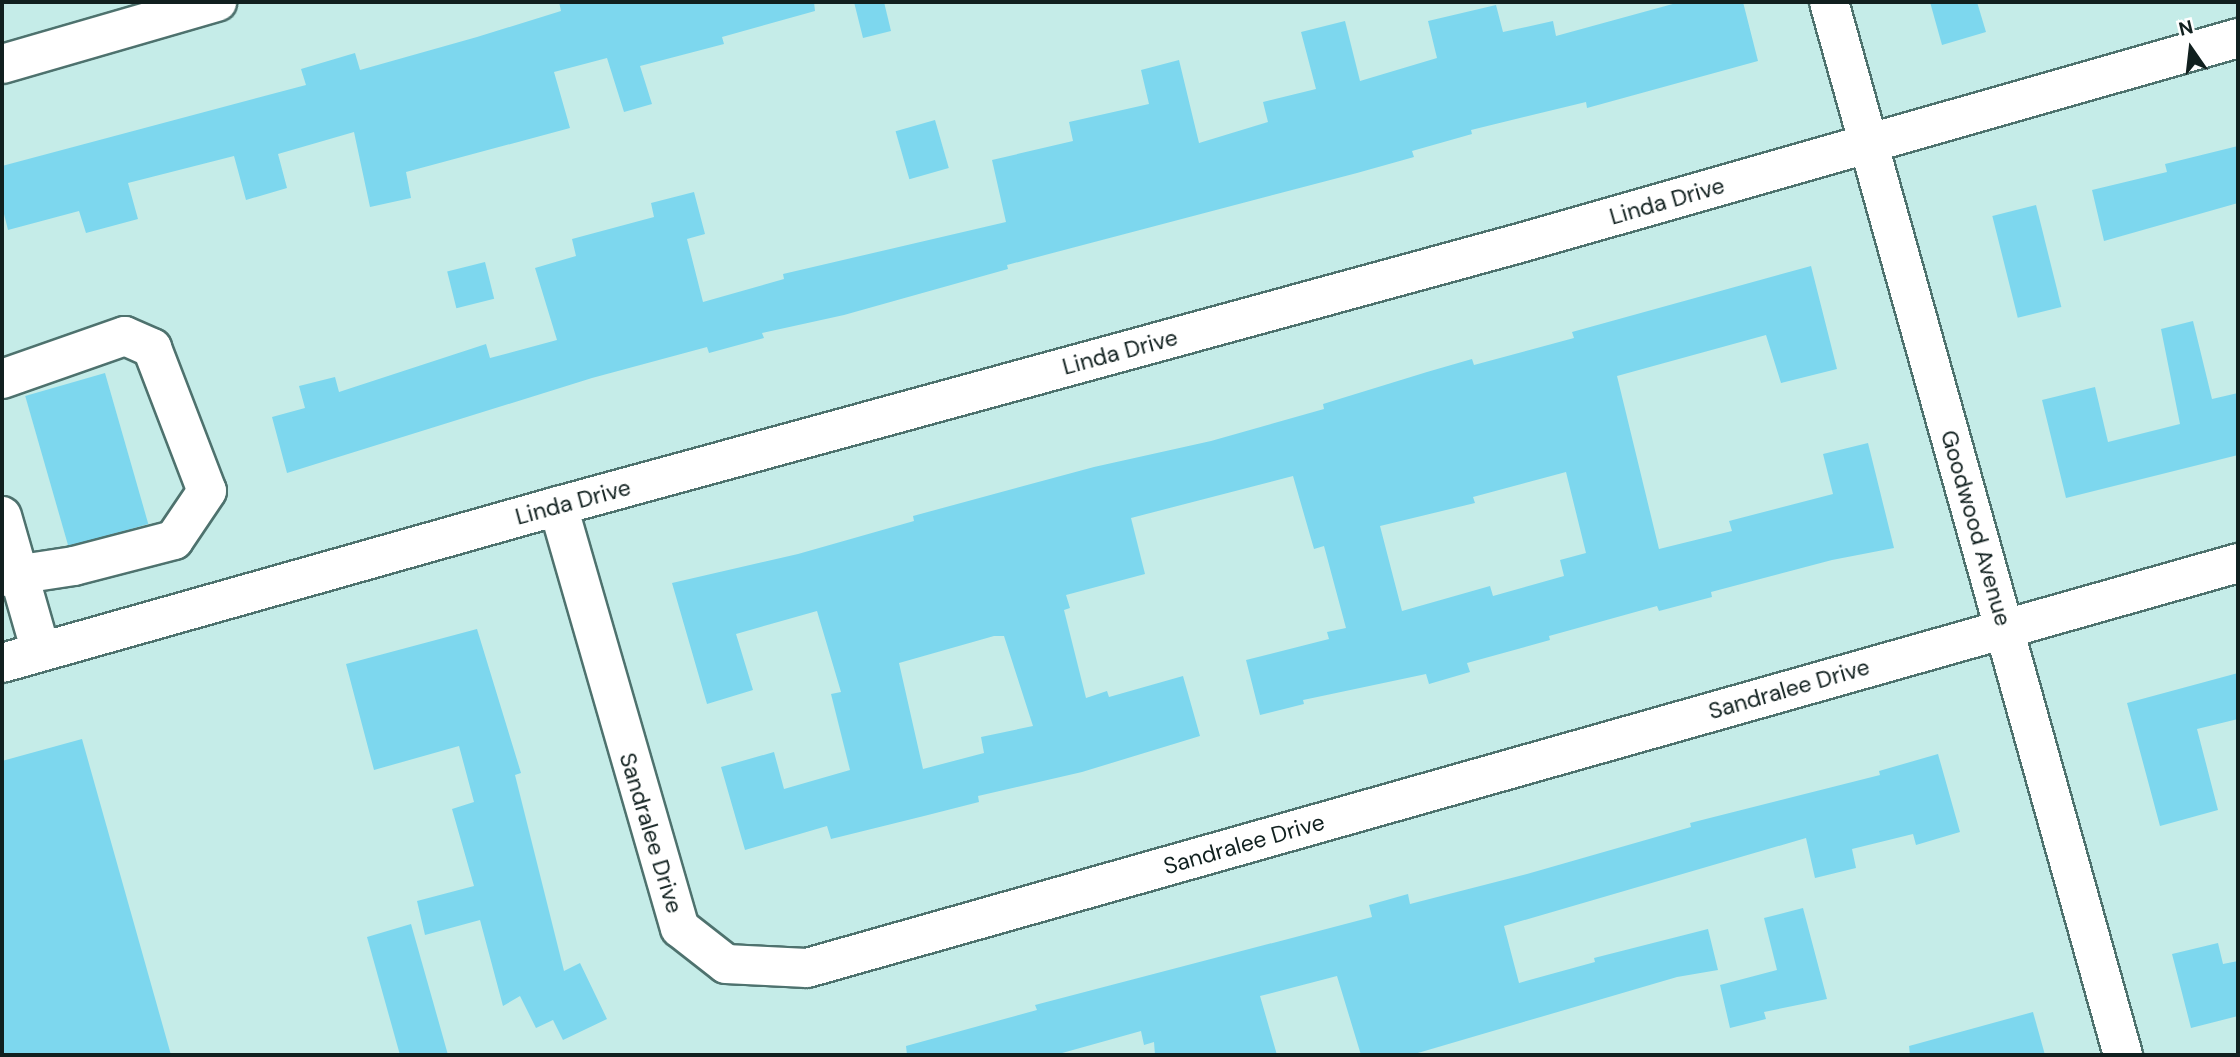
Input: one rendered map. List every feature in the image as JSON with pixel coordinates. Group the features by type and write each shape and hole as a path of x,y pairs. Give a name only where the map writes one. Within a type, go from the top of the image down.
{"street":[{"path":"2,64 217,2"},
{"name":"Goodwood Avenue","path":"1829,2 2123,1055"},
{"name":"Linda Drive","path":"2,663 2238,38"},
{"path":"2,379 124,336 152,348 207,491 174,540 74,566 10,575"},
{"name":"Sandralee Drive","path":"558,506 680,928 726,964 807,968 2238,563"},
{"path":"2,516 10,575 41,652"}],"building":[{"path":"559,2 814,2 815,11 722,37 724,44 640,66 652,104 624,112 607,58 554,72 570,128 406,172 411,198 370,207 354,132 278,154 287,188 246,200 234,156 128,183 138,219 86,233 79,211 8,230 2,206 2,166 306,85 301,69 355,53 360,70 477,37 561,11"},
{"path":"854,2 884,2 891,31 863,38"},
{"path":"1680,2 1743,2 1758,61 1587,108 1586,102 1471,130 1472,134 1412,151 1414,157 1007,265 1008,269 844,315 762,333 764,338 709,353 707,347 592,378 287,473 272,417 305,408 299,386 335,377 339,392 486,344 490,358 557,340 535,268 576,256 572,239 654,217 651,203 694,192 705,234 687,239 703,302 784,279 783,274 1006,222 992,160 1073,141 1069,122 1149,104 1141,70 1179,60 1199,143 1268,122 1263,102 1316,89 1301,32 1345,21 1360,81 1437,58 1428,21 1496,5 1503,32 1553,21 1556,36"},
{"path":"1930,2 1977,2 1986,32 1942,45"},
{"path":"935,120 949,168 909,179 896,131"},
{"path":"2238,146 2238,203 2104,241 2092,190 2167,172 2165,164"},
{"path":"2036,205 2061,307 2018,318 1992,216"},
{"path":"485,262 494,299 456,308 447,271"},
{"path":"1811,266 1837,369 1781,383 1766,335 1617,376 1659,549 1732,531 1729,521 1833,494 1823,454 1868,443 1894,548 1832,560 1711,592 1712,597 1659,611 1657,606 1549,636 1550,640 1467,663 1470,672 1429,684 1426,674 1303,700 1304,704 1260,715 1246,660 1329,639 1327,632 1346,628 1324,546 1314,549 1293,476 1131,518 1145,574 1066,595 1070,608 1064,610 1086,698 1107,691 1109,697 1183,676 1200,736 1082,772 978,796 979,802 924,816 831,839 827,826 745,850 721,767 774,752 784,789 850,770 831,694 841,692 817,611 736,634 753,690 707,704 672,583 798,554 914,521 913,516 1094,467 1211,441 1324,409 1323,404 1472,359 1474,365 1574,338 1572,332","holes":["1566,472 1586,553 1560,560 1564,576 1493,596 1490,586 1402,611 1380,526 1475,503 1473,497","994,636 1004,636 1033,726 981,737 984,753 923,769 899,663"]},
{"path":"2193,321 2212,399 2238,393 2238,455 2066,498 2042,400 2095,387 2108,442 2180,424 2161,329"},
{"path":"105,373 148,524 68,547 25,396"},
{"path":"477,629 521,773 515,775 564,971 580,963 607,1019 563,1040 553,1020 536,1028 520,996 503,1006 480,920 425,935 417,901 474,886 452,809 474,802 459,746 374,770 346,664"},
{"path":"2238,673 2238,719 2197,729 2218,810 2160,826 2127,703"},
{"path":"82,739 171,1055 2,1055 2,761"},
{"path":"1938,754 1960,832 1916,845 1913,834 1852,849 1856,868 1815,878 1806,838 1504,926 1519,983 1595,962 1594,958 1708,929 1718,970 1677,977 1411,1055 1361,1055 1337,976 1260,996 1277,1055 1155,1055 1154,1042 1144,1045 1141,1031 1055,1055 907,1055 906,1046 1037,1010 1035,1005 1372,917 1369,905 1408,894 1410,904 1527,874 1691,827 1690,823 1880,775 1879,771"},
{"path":"1803,908 1827,999 1764,1012 1766,1019 1730,1028 1720,985 1777,970 1764,918"},
{"path":"411,924 448,1055 400,1055 367,937"},
{"path":"2218,943 2223,964 2238,961 2238,1016 2191,1028 2172,954"},
{"path":"2033,1012 2045,1055 1910,1055 1909,1046"}]}
